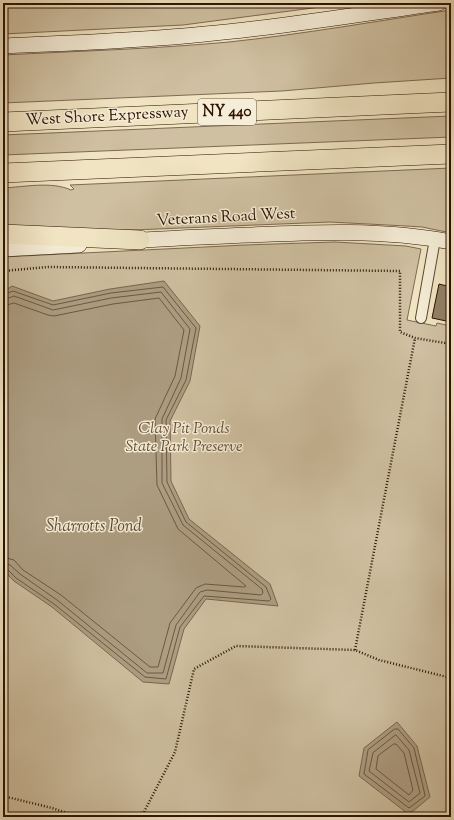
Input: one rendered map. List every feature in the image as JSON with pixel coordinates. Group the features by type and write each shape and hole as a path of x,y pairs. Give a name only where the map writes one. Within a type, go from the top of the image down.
{"highway":[{"name":"West Shore Expressway","path":"3,122 451,102"},
{"path":"3,173 451,154"},
{"path":"3,234 140,240"}],"street":[{"path":"3,46 128,40 206,34 300,23 439,3"},
{"name":"Veterans Road West","path":"3,248 140,240 343,232 397,234 451,242"},
{"path":"421,318 435,239"}],"path":[{"path":"3,271 48,267 400,271"},
{"path":"355,650 415,338"},
{"path":"130,817 144,812 175,752 194,669 236,646 355,650 379,660 451,678"},
{"path":"3,796 52,808 79,817"},
{"path":"3,804 4,817"}],"green space":[{"path":"3,3 351,3 183,25 3,34"},
{"path":"451,10 451,78 282,91 3,103 3,55 229,42"},
{"path":"451,116 451,137 3,155 3,135"},
{"path":"451,168 451,233 422,227 330,222 107,231 3,227 3,188 46,185 63,187 71,190 74,189 70,185"},
{"name":"Clay Pit Ponds State Park Preserve","path":"335,242 406,246 421,249 407,320 436,326 437,323 451,326 451,817 3,817 3,257"}],"water":[{"name":"Sharrotts Pond","path":"164,281 200,326 190,381 170,421 171,481 189,519 270,584 278,606 206,599 184,629 169,684 143,682 52,607 14,581 3,570 3,292 12,286 53,301 110,289"},
{"path":"397,722 417,746 430,797 413,811 407,813 359,776 364,748"}],"building":[{"path":"439,284 451,287 451,322 432,318"}]}
